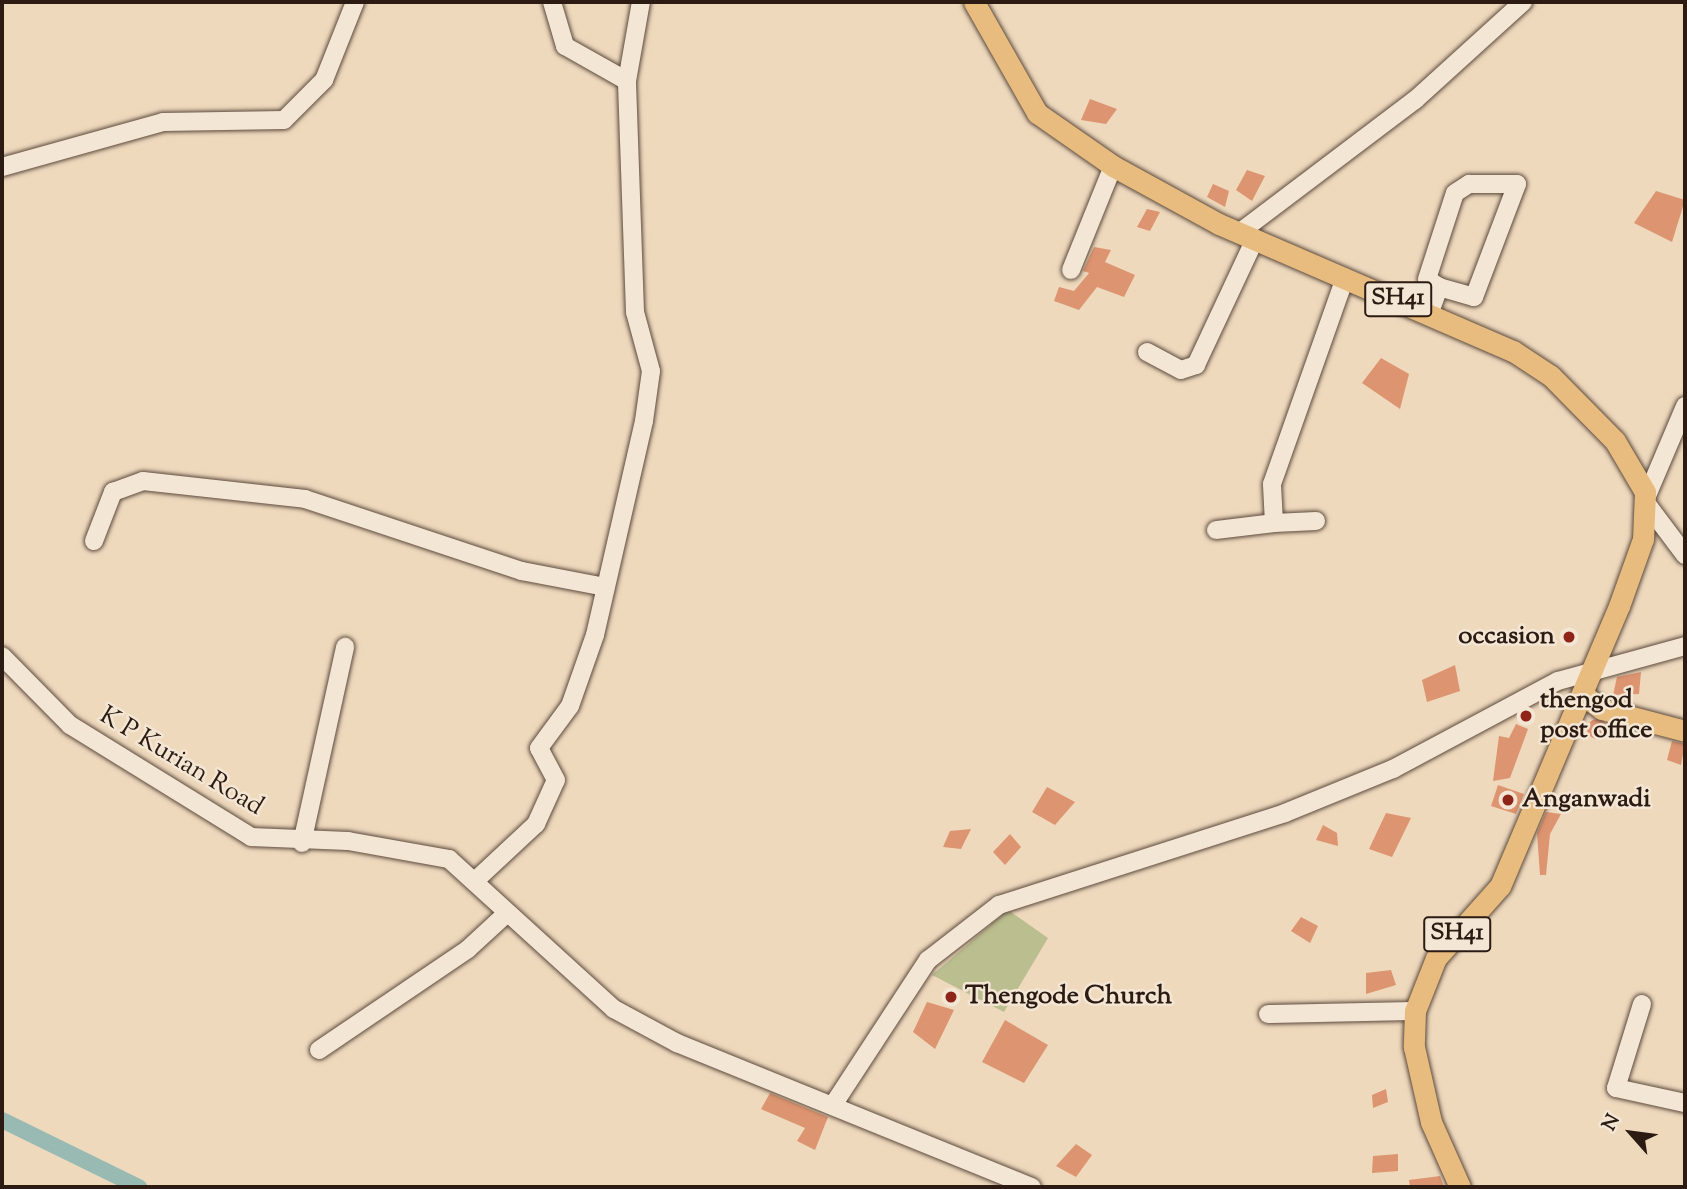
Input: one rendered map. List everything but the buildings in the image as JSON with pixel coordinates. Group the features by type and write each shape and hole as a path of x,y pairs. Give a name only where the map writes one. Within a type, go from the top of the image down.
{"main road":[{"name":"SH41","path":"974,2 1037,113 1113,166 1247,236 1430,312 1551,376 1615,441 1646,500 1643,539 1586,686 1500,886 1436,958 1415,1011 1414,1046 1431,1122 1460,1187"},
{"path":"1586,686 1602,709 1685,731"}],"street":[{"path":"2,167 163,122 284,120 324,80 355,2"},
{"path":"552,2 565,46 627,81"},
{"path":"477,879 536,824 556,780 539,748 570,706 605,587 651,371 635,312 627,81 641,2"},
{"path":"1147,352 1181,370 1196,365 1247,236 1415,100 1523,2"},
{"path":"1071,270 1113,166"},
{"path":"1469,184 1517,184 1474,297 1439,287 1427,279 1455,193 1469,184"},
{"path":"1274,523 1272,484 1345,278"},
{"path":"1430,312 1439,287"},
{"path":"1685,406 1646,500 1685,555"},
{"path":"94,541 113,492 143,481 305,499 522,571 605,587"},
{"path":"1216,530 1316,521"},
{"path":"835,1102 928,960 999,905 1284,813 1393,769 1558,681 1586,686 1685,646"},
{"path":"302,843 345,648"},
{"name":"K P Kurian Road","path":"2,656 70,724 251,837 302,843 348,841 449,859 477,879 508,913 614,1009 677,1043 835,1102 1032,1187"},
{"path":"319,1050 468,949 508,913"},
{"path":"1642,1004 1616,1088 1685,1103"},
{"path":"1268,1014 1415,1011"}],"green space":[{"path":"1008,910 1048,938 1004,1012 932,975"}],"waterway":[{"path":"2,1120 139,1187"}],"place":[{"name":"occasion","path":"1569,637"},
{"name":"thengod post office","path":"1526,716"},
{"name":"Anganwadi","path":"1508,800"},
{"name":"Thengode Church","path":"951,997"}]}
